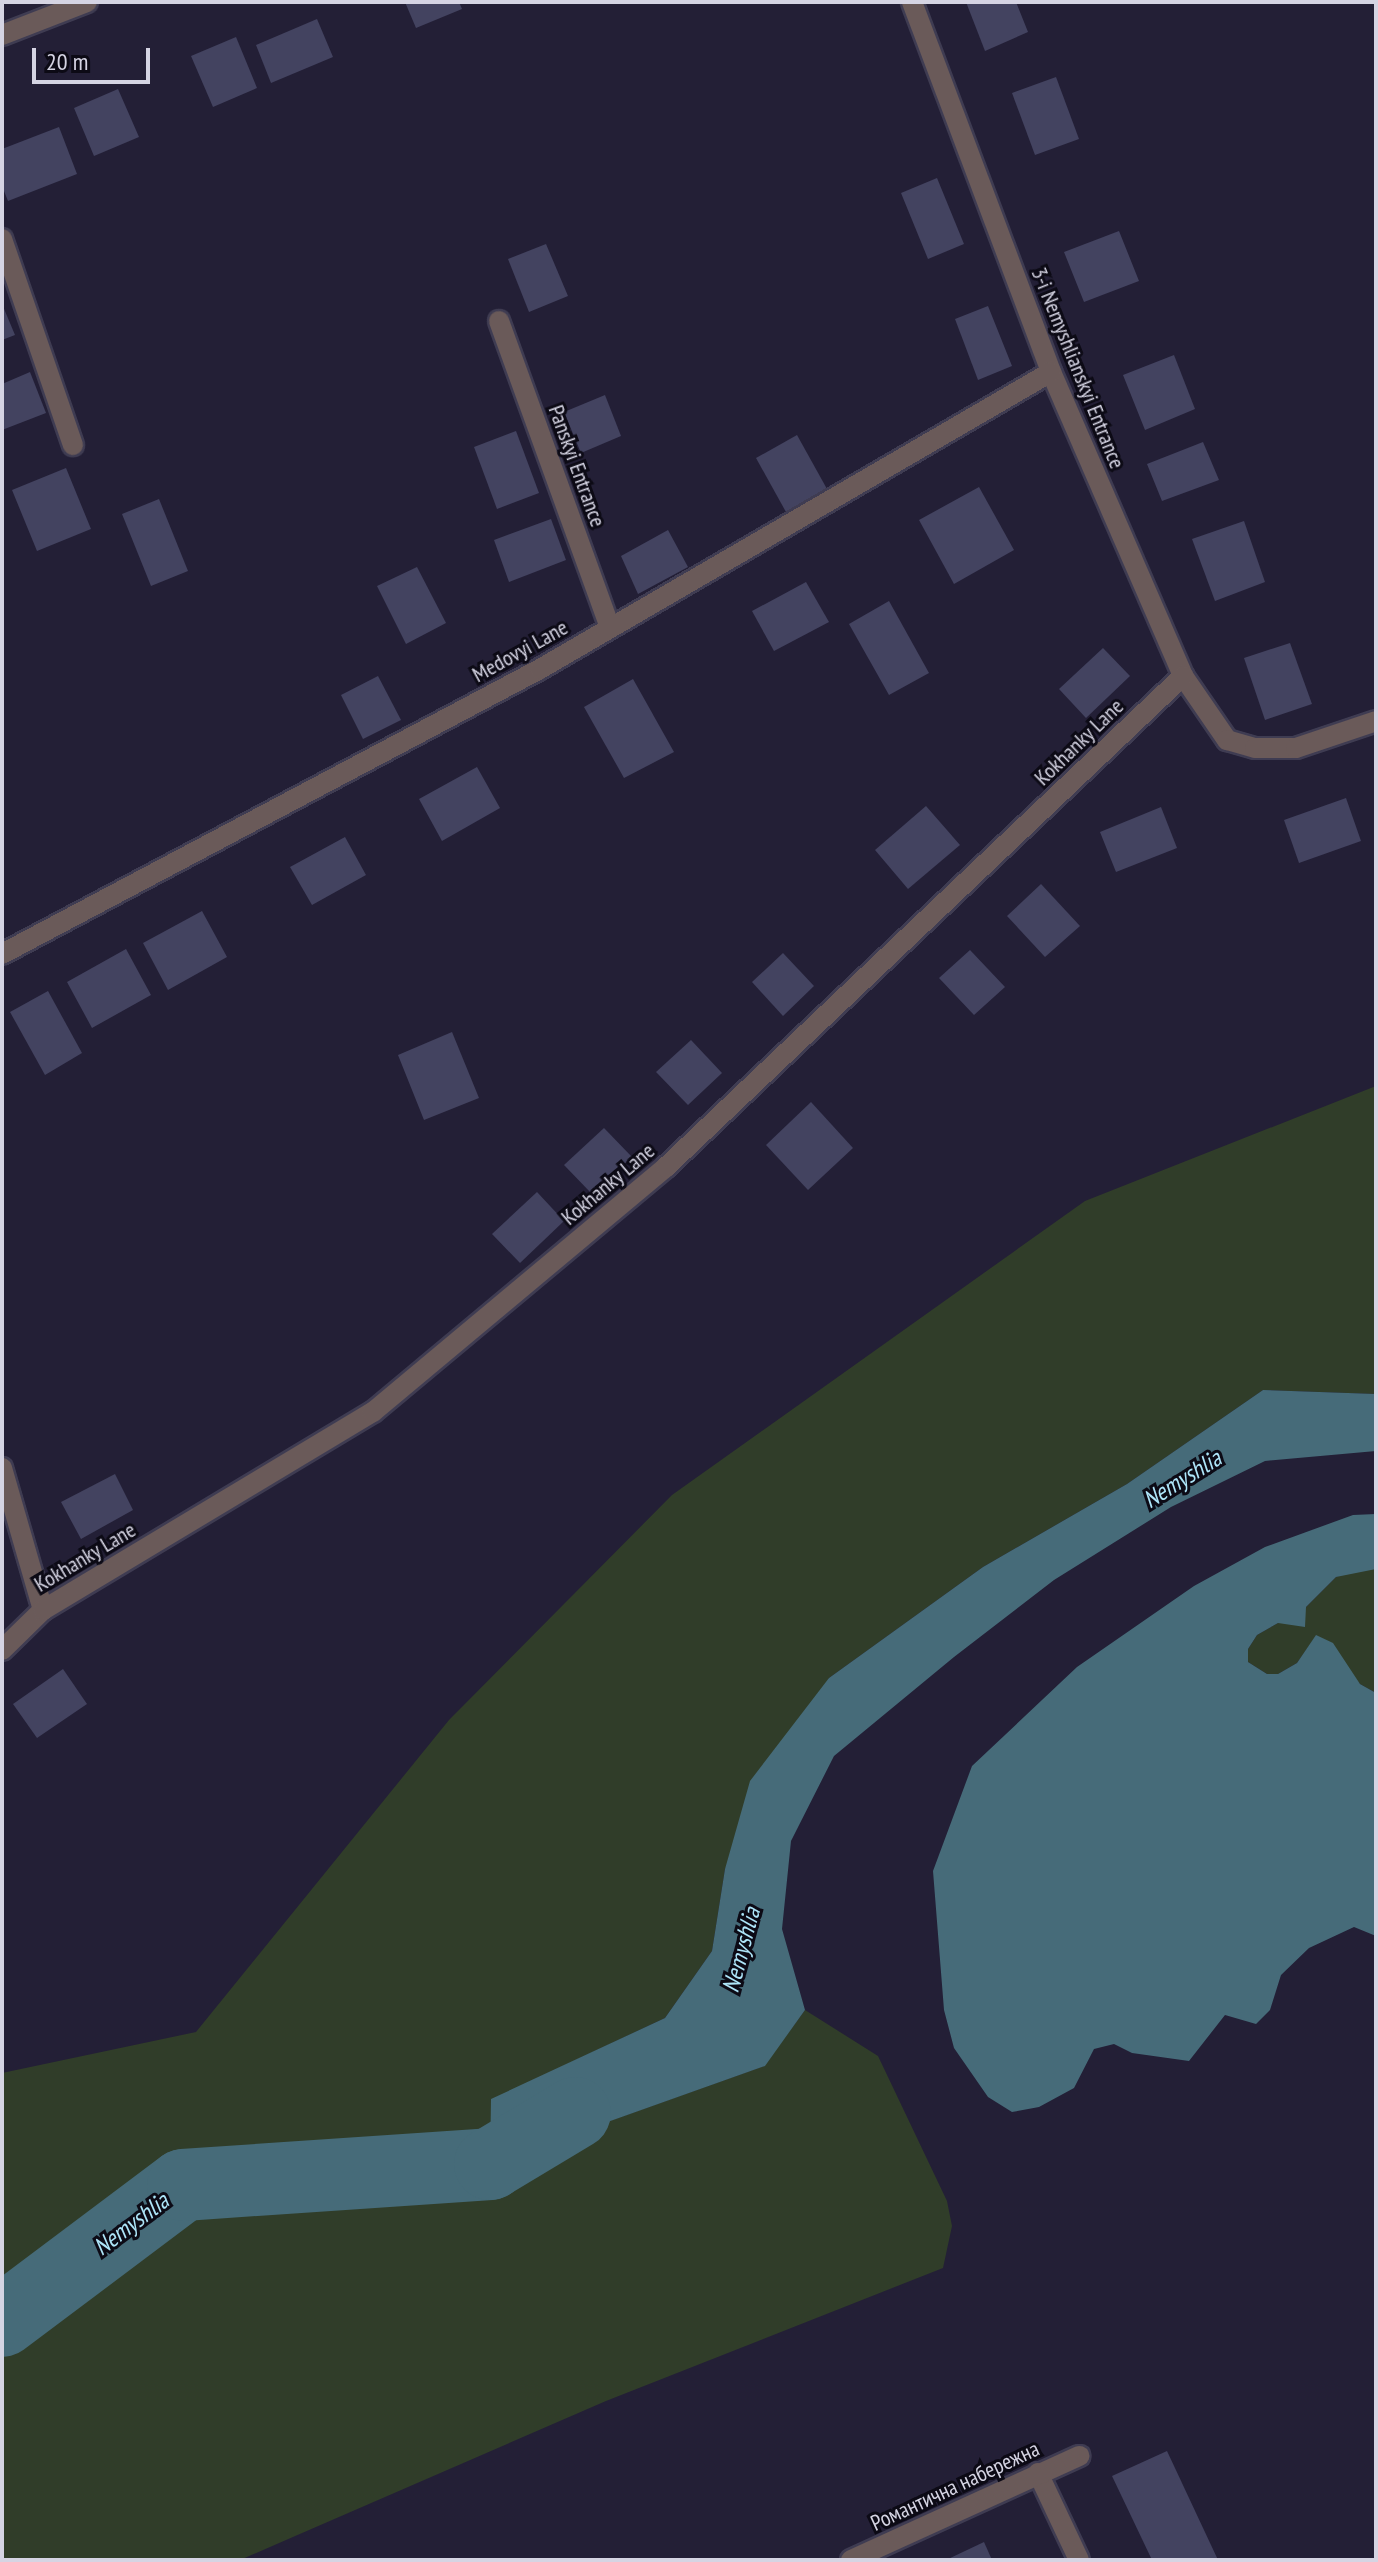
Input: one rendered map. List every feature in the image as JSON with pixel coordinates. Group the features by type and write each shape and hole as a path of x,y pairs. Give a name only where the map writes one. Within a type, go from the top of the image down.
{"street":[{"path":"2,35 87,2"},
{"name":"3-i Nemyshlianskyi Entrance","path":"912,2 1051,372 1183,676 1227,740 1255,748 1296,748 1376,721"},
{"path":"2,239 73,445"},
{"name":"Panskyi Entrance","path":"499,321 610,628"},
{"name":"Medovyi Lane","path":"2,954 610,628 1051,372"},
{"name":"Kokhanky Lane","path":"2,1650 43,1610 373,1412 666,1167 1183,676"},
{"path":"2,1468 43,1610"},
{"name":"Романтична набережна","path":"851,2560 1079,2456"},
{"path":"1038,2473 1079,2560"}],"green space":[{"path":"1376,1086 1376,1394 1263,1390 1127,1484 983,1567 829,1678 725,1869 712,1951 665,2018 491,2100 491,2163 764,2066 805,2010 878,2056 947,2201 952,2226 943,2268 606,2401 240,2560 2,2560 2,2073 196,2032 449,1720 672,1495 1085,1201"},
{"path":"1358,1569 1376,1569 1376,1693 1360,1684 1316,1636 1297,1663 1278,1674 1267,1674 1248,1662 1248,1649 1257,1635 1306,1607 1336,1577"}],"water":[{"path":"1263,1390 1376,1394 1376,1451 1265,1461 1171,1507 1054,1580 954,1657 834,1756 791,1841 782,1929 805,2010 765,2066 490,2164 491,2099 665,2018 712,1951 725,1869 750,1781 829,1678 983,1567 1127,1484"},
{"path":"1376,1514 1376,1569 1336,1577 1306,1607 1305,1627 1278,1623 1257,1635 1248,1649 1248,1662 1267,1674 1278,1674 1297,1663 1316,1635 1333,1643 1360,1684 1376,1693 1376,1936 1354,1927 1309,1948 1281,1975 1270,2010 1256,2024 1225,2015 1189,2061 1132,2053 1114,2044 1094,2049 1074,2088 1039,2107 1012,2112 988,2097 954,2048 944,2010 933,1871 972,1766 1077,1667 1194,1586 1265,1547 1353,1515"}],"building":[{"path":"405,2 459,2 462,9 416,28"},
{"path":"966,2 1016,2 1028,32 985,51"},
{"path":"317,19 333,57 271,83 256,45"},
{"path":"236,37 257,88 213,107 191,56"},
{"path":"1056,77 1079,139 1035,155 1012,93"},
{"path":"118,89 139,137 94,156 74,108"},
{"path":"59,127 77,174 8,201 2,186 2,149"},
{"path":"937,178 964,244 928,259 901,193"},
{"path":"1119,231 1139,281 1084,302 1064,252"},
{"path":"546,244 568,296 529,312 508,259"},
{"path":"2,304 15,335 2,340"},
{"path":"988,306 1012,366 978,380 955,319"},
{"path":"1174,355 1195,409 1145,430 1123,375"},
{"path":"30,372 46,413 2,430 2,384"},
{"path":"605,395 621,436 581,453 564,412"},
{"path":"516,431 539,493 497,509 474,447"},
{"path":"797,435 827,489 786,512 756,458"},
{"path":"1203,442 1219,480 1162,501 1147,464"},
{"path":"66,468 91,529 37,551 12,490"},
{"path":"979,487 1014,550 954,584 919,520"},
{"path":"159,499 188,571 151,586 122,514"},
{"path":"551,519 566,560 509,582 494,540"},
{"path":"1244,521 1265,582 1215,601 1192,539"},
{"path":"668,530 688,567 638,594 621,556"},
{"path":"417,567 446,623 406,644 377,586"},
{"path":"806,582 829,622 774,651 752,611"},
{"path":"889,601 929,673 889,695 849,624"},
{"path":"1290,643 1312,704 1265,720 1244,658"},
{"path":"1103,648 1130,676 1086,718 1059,689"},
{"path":"378,676 401,720 363,739 341,695"},
{"path":"633,679 674,752 624,778 584,707"},
{"path":"477,767 500,808 442,841 419,799"},
{"path":"1346,798 1361,841 1299,863 1284,820"},
{"path":"926,806 960,845 908,889 875,850"},
{"path":"1161,807 1177,848 1116,872 1100,832"},
{"path":"345,837 366,875 312,905 290,867"},
{"path":"1041,884 1080,926 1045,957 1007,916"},
{"path":"202,911 227,957 168,990 143,943"},
{"path":"126,949 151,995 92,1028 67,982"},
{"path":"970,950 1005,987 974,1015 939,978"},
{"path":"783,953 814,986 783,1016 752,982"},
{"path":"48,991 82,1053 45,1075 10,1012"},
{"path":"452,1032 479,1098 424,1120 398,1055"},
{"path":"691,1040 722,1073 688,1105 656,1072"},
{"path":"811,1102 853,1148 808,1190 766,1145"},
{"path":"604,1128 632,1157 592,1194 564,1165"},
{"path":"537,1192 564,1221 520,1263 492,1234"},
{"path":"115,1474 133,1510 81,1539 61,1502"},
{"path":"63,1669 87,1704 37,1738 13,1704"},
{"path":"1167,2451 1218,2560 1152,2560 1112,2476"},
{"path":"984,2542 992,2560 946,2560"}],"waterway":[{"name":"Nemyshlia","path":"2,2321 183,2185 490,2164 575,2113"}]}
